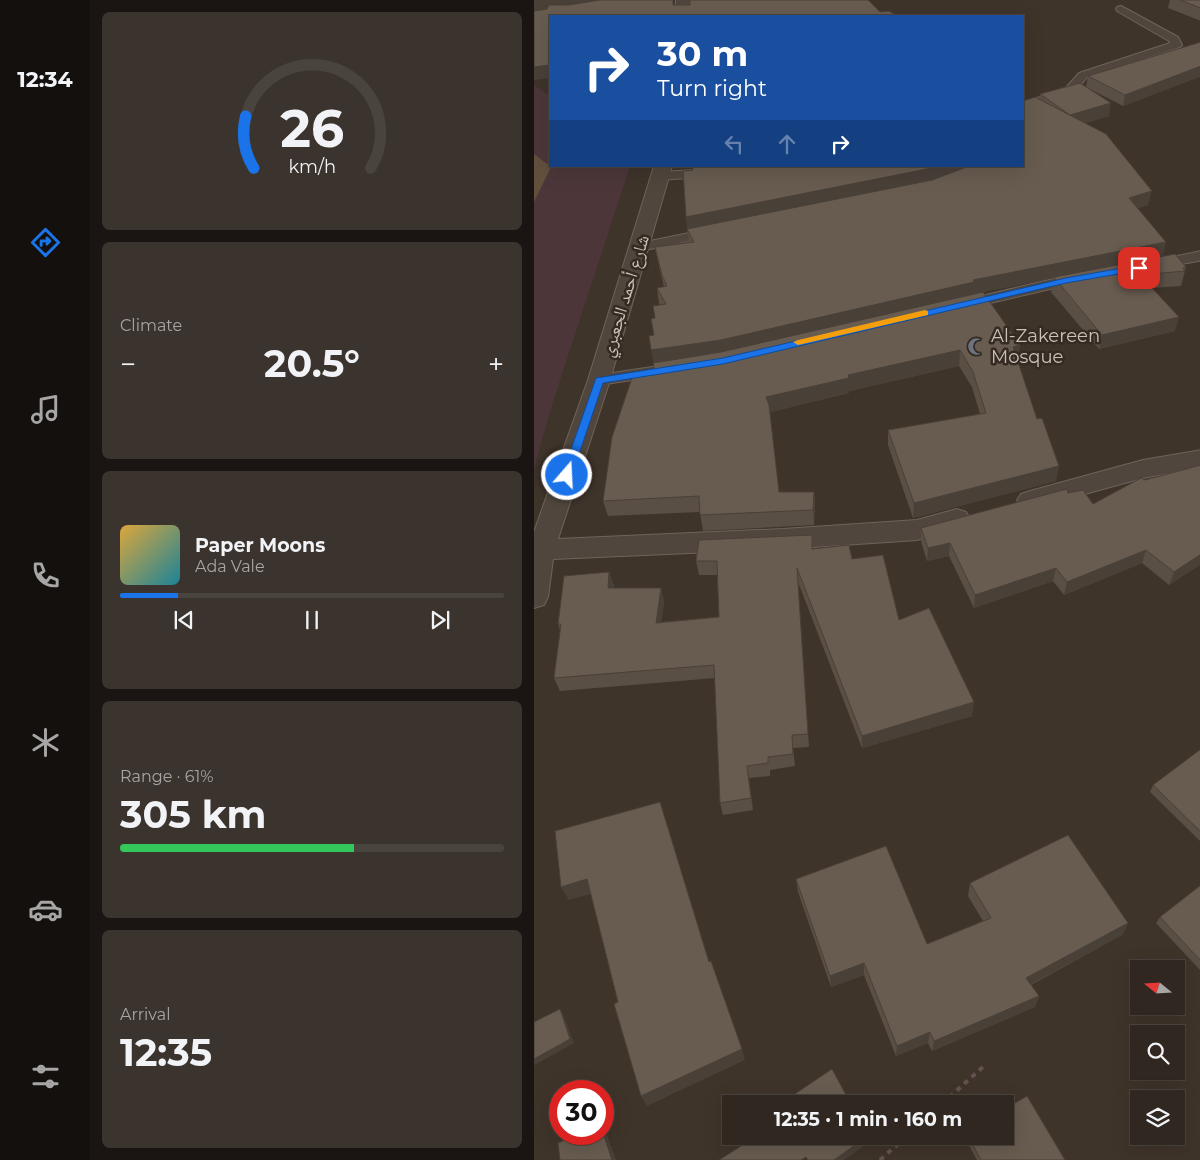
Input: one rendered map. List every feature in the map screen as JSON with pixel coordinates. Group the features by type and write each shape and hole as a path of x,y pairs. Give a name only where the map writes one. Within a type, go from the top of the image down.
{"street":[{"path":"683,0 684,15"},
{"name":"شارع أحمد الجعبري","path":"534,597 541,550 599,380 661,171"},
{"path":"1011,505 1143,469 1200,458"},
{"path":"541,550 783,539 917,530 983,512"}],"lane":[{"path":"1024,106 1068,93 1083,75 1176,45 1174,40 1121,8"},
{"path":"661,171 724,172"},
{"path":"640,247 724,231"},
{"path":"1135,269 1200,255"},
{"path":"943,309 1096,276"},
{"path":"599,380 676,368"}],"path":[{"path":"952,1095 985,1065"},
{"path":"880,1160 896,1145"}],"shaded area":[{"path":"534,85 549,95 549,167 630,167 550,411 534,469"},
{"path":"534,154 551,167 534,202"}],"building":[{"path":"600,0 673,0 673,5 690,5 690,0 868,0 880,12 889,11 895,15 549,15 549,65 534,67 534,11 547,9 549,5 569,5"},
{"path":"1180,0 1201,0 1201,8"},
{"path":"1201,42 1201,66 1125,95 1088,76"},
{"path":"1080,83 1111,103 1070,115 1040,94"},
{"path":"1035,97 1106,134 1152,191 1129,198 1166,242 973,280 974,282 721,340 651,350 649,336 654,335 651,319 655,318 653,306 666,304 657,288 667,286 662,275 655,247 694,242 687,229 932,180 966,167 1024,167 1024,101"},
{"path":"692,167 932,167 686,217 683,171 693,170"},
{"path":"1175,254 1186,267 1183,268 1185,271 1140,275 1179,317 1102,335 1054,277"},
{"path":"983,292 1020,345 1013,347 1037,419 1042,418 1059,466 914,503 888,430 986,413 973,372 960,350 848,375 849,378 766,397 769,405 779,492 814,492 813,510 700,515 699,496 603,501 612,437 634,372 654,368 653,363 721,352"},
{"path":"1201,465 1201,554 1174,572 1146,550 1067,582 1056,568 975,595 950,543 928,548 921,528 1067,489 1068,493 1083,490 1093,504 1141,478 1145,480"},
{"path":"812,535 812,549 849,545 852,559 883,555 899,620 929,608 974,702 862,736 797,568 808,734 792,735 793,754 768,757 768,763 747,766 751,798 720,803 714,665 554,678 561,624 558,624 564,576 609,572 608,588 661,588 656,623 719,617 717,561 696,561 699,540"},
{"path":"1201,749 1201,832 1153,785"},
{"path":"660,802 709,962 711,961 742,1049 641,1096 614,1004 618,1002 587,879 561,887 555,831"},
{"path":"1068,835 1128,923 1026,978 1039,996 934,1041 930,1032 897,1046 864,963 830,976 796,879 886,846 927,944 991,918 970,883"},
{"path":"1201,885 1201,961 1160,917"},
{"path":"560,1009 570,1039 534,1059 534,1022"},
{"path":"832,1069 846,1095 793,1095"},
{"path":"1027,1096 1065,1160 981,1160 973,1145 1014,1145 1014,1104"},
{"path":"558,1145 607,1145 612,1160 560,1160"},
{"path":"743,1145 855,1145 834,1160 808,1160 806,1157 801,1160 719,1160"}],"slow traffic":[{"path":"798,342 925,313"}],"place":[{"name":"Al-Zakereen Mosque","path":"977,346"}],"route":[{"path":"567,475 599,380 723,361 1066,281 1139,268"}]}
